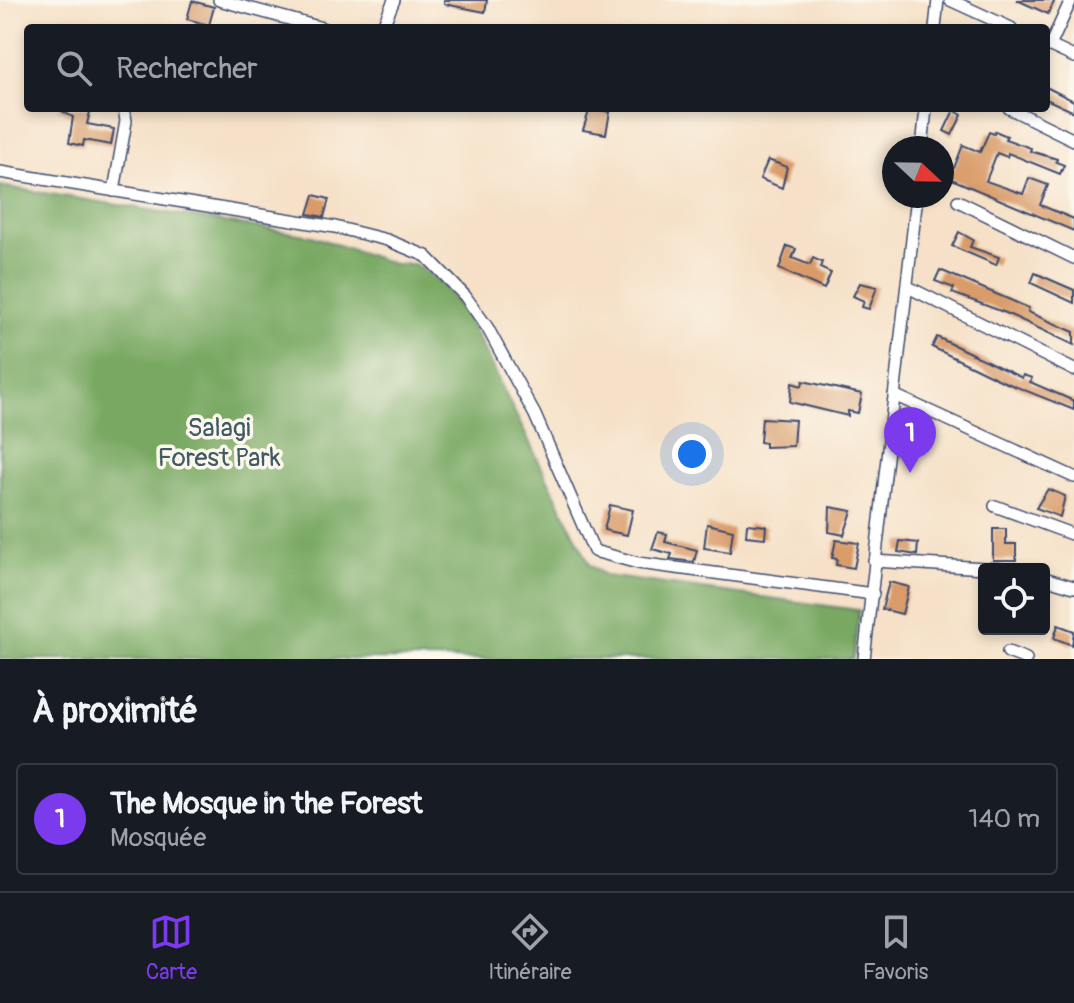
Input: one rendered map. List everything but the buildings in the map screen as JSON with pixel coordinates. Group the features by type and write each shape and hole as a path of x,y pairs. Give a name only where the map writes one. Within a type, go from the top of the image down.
{"street":[{"path":"219,0 307,24"},
{"path":"384,24 394,0"},
{"path":"935,24 938,0"},
{"path":"950,0 1002,24"},
{"path":"1050,41 1071,0"},
{"path":"1050,46 1074,57"},
{"path":"114,191 126,121 125,112"},
{"path":"923,136 926,112"},
{"path":"1017,112 1074,140"},
{"path":"0,172 335,227 408,247 426,256 465,296 487,327 535,415 588,543 602,555 873,594"},
{"path":"958,201 1074,258"},
{"path":"864,659 916,208"},
{"path":"908,287 1074,370"},
{"path":"894,395 1074,477"},
{"path":"995,506 1074,535"},
{"path":"874,561 978,568"},
{"path":"1050,579 1074,585"},
{"path":"1008,652 1026,659"}],"green space":[{"name":"Salagi Forest Park","path":"0,186 312,236 394,264 414,264 441,283 467,316 590,565 606,576 859,610 853,659 0,659"}],"place":[{"name":"The Mosque in the Forest","path":"910,473"}]}
